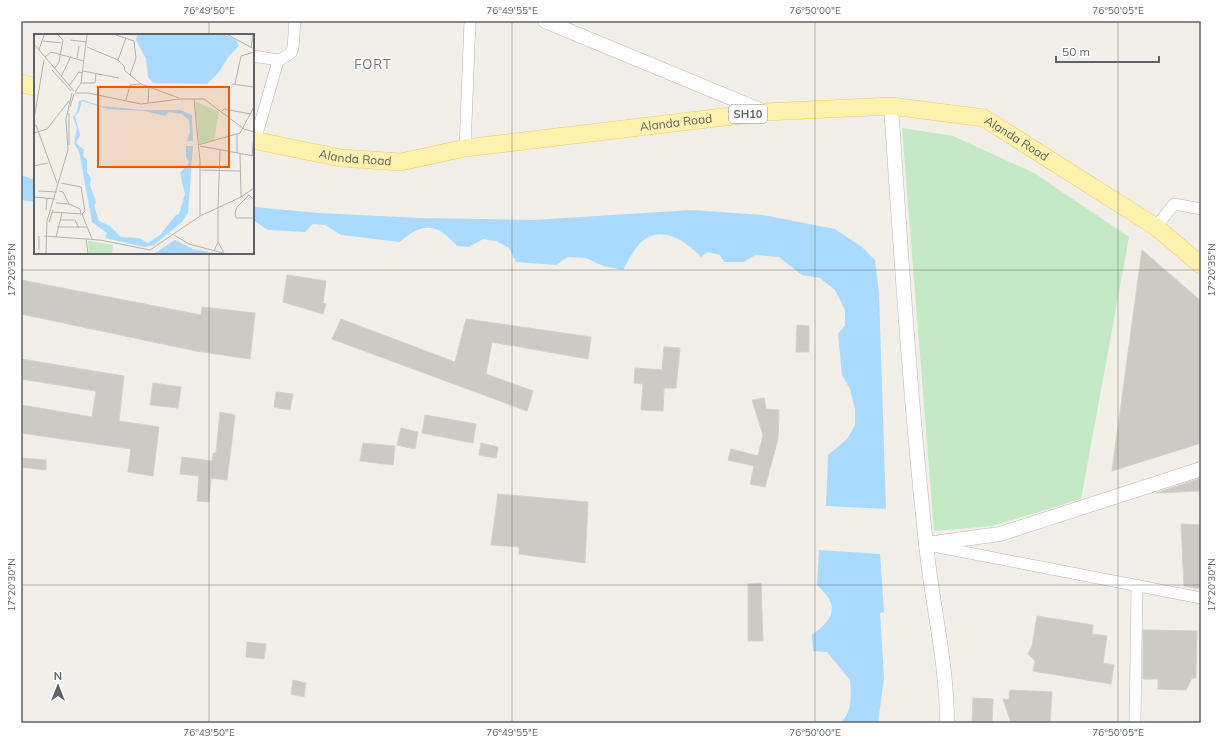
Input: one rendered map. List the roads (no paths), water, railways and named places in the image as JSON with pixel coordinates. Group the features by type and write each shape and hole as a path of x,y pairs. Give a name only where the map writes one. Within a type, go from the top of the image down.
{"main road":[{"path":"21,84 34,87"},
{"name":"Alanda Road","path":"254,141 341,158 401,162 465,148 765,112 891,106 984,118 1156,227 1201,265"}],"street":[{"path":"254,56 278,60 291,53 294,48 295,21"},
{"path":"465,148 470,21"},
{"path":"544,21 765,112"},
{"path":"254,141 278,60"},
{"path":"891,106 900,246 926,544 947,693 947,723"},
{"path":"1156,227 1174,204 1201,209"},
{"path":"926,544 1000,534 1201,469"},
{"path":"926,544 1201,598"},
{"path":"1135,723 1137,585"}],"water":[{"path":"21,175 34,180 34,202 21,200"},
{"path":"254,207 319,213 420,218 533,220 692,210 763,215 835,229 862,247 875,260 879,293 886,509 826,506 828,455 847,439 855,425 855,409 850,389 842,375 838,334 845,325 845,310 835,290 820,278 802,275 779,257 755,255 744,262 724,262 720,255 708,252 701,257 682,241 668,235 660,234 653,235 641,242 632,253 623,270 603,266 586,258 568,257 556,265 516,262 509,248 496,241 483,239 469,247 457,246 443,233 436,229 429,228 422,228 415,231 400,242 341,235 325,225 313,224 305,232 268,230 254,221"},
{"path":"819,550 880,554 884,612 880,613 884,678 878,723 840,723 844,719 849,709 851,697 850,680 827,652 813,651 812,635 826,623 832,612 832,606 829,599 817,585"}],"district":[{"name":"FORT","path":"373,64"}]}
